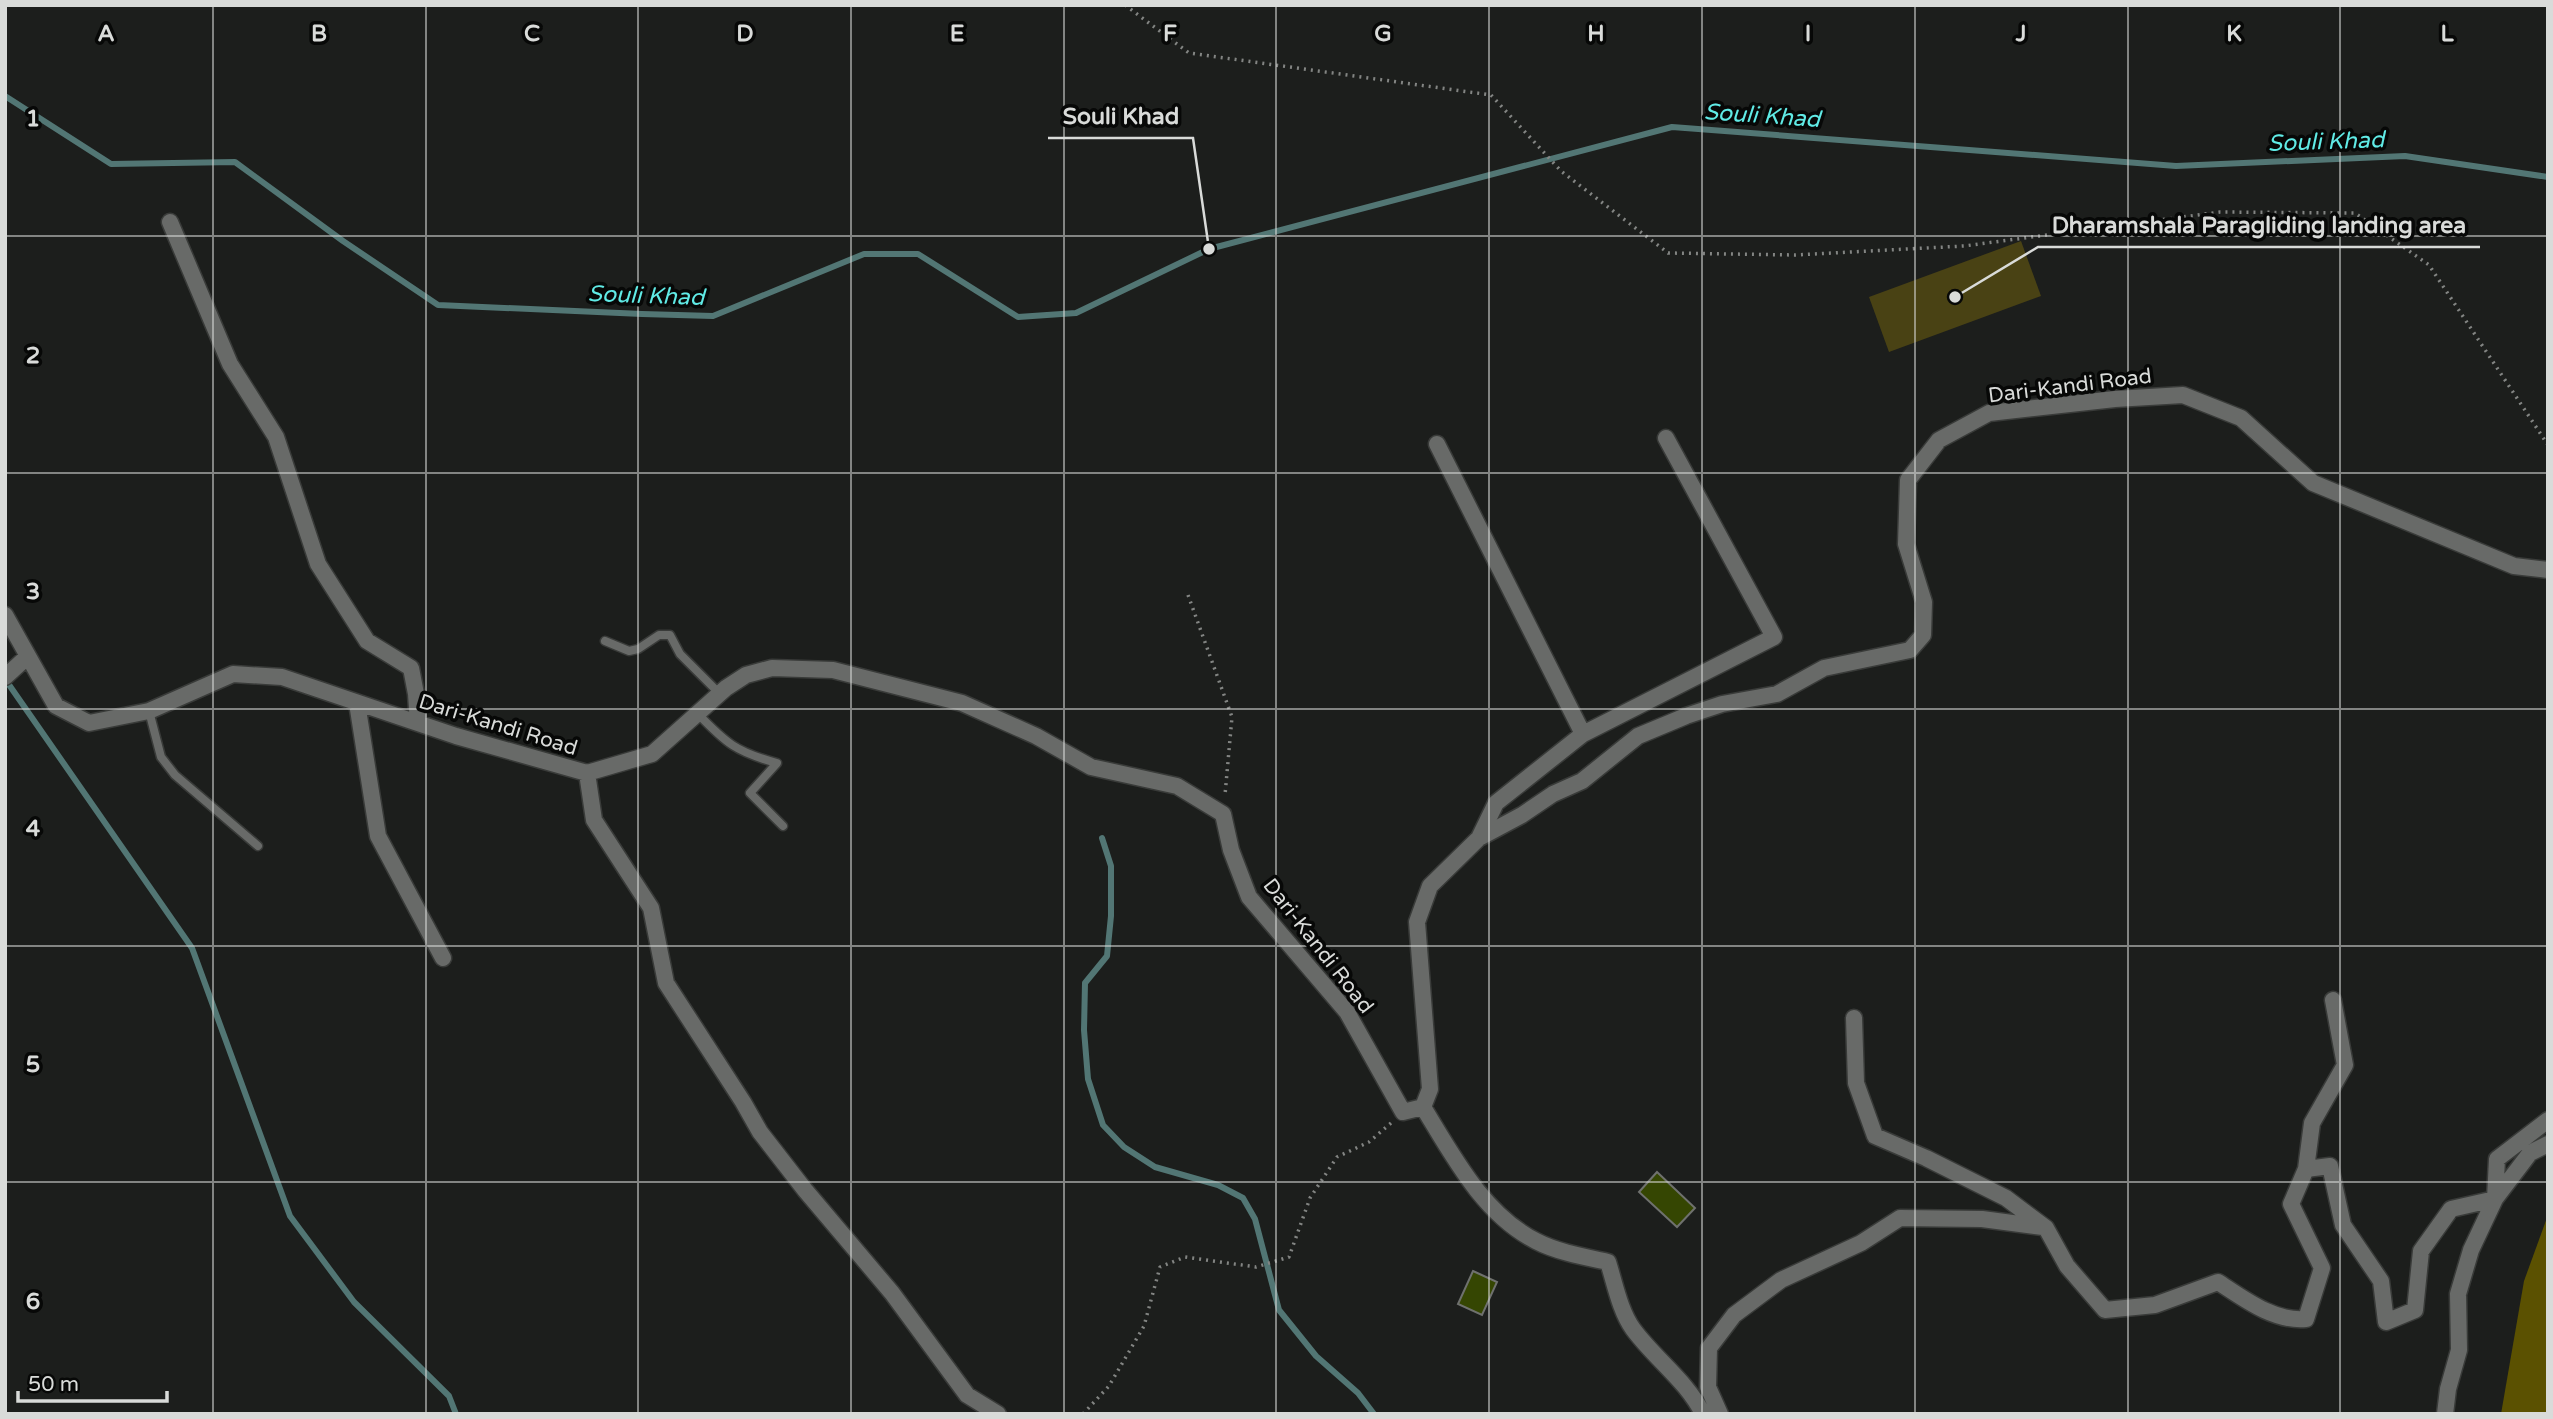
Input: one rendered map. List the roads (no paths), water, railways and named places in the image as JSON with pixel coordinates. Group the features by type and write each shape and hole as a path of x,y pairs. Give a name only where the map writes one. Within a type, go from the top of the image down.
{"street":[{"path":"170,222 230,364 276,437 318,564 367,641 411,668 418,723"},
{"name":"Dari-Kandi Road","path":"5,615 56,706 89,723 149,711 233,674 282,677 522,756 587,773 652,754 720,694 746,675 772,668 834,670 962,703 1036,736 1091,767 1177,786 1223,814 1231,850 1249,897 1347,1012 1403,1112 1423,1107 1430,1089 1417,922 1430,886 1479,838 1522,815 1553,794 1583,781 1638,736 1722,704 1777,694 1824,668 1910,650 1923,635 1924,602 1906,544 1908,480 1940,440 1989,414 2115,399 2183,395 2241,418 2313,483 2514,566 2548,570"},
{"path":"1479,838 1496,803 1583,734 1774,637 1666,438"},
{"path":"1437,444 1583,734"},
{"path":"5,677 28,656"},
{"path":"357,703 378,836 443,958"},
{"path":"587,773 594,820 651,908 666,983 744,1102 760,1132 892,1293 967,1395 998,1414"},
{"path":"1854,1018 1856,1083 1875,1136 2006,1198 2046,1228 2067,1266 2105,1310 2155,1305 2218,1282 2251,1304 2290,1320 2306,1318 2322,1268 2291,1204 2306,1169 2312,1123 2345,1065 2333,1000"},
{"path":"1423,1107 1474,1187 1503,1219 1537,1242 1608,1262 1631,1326 1650,1351 1678,1378 1703,1414"},
{"path":"2495,1199 2497,1160 2548,1120"},
{"path":"2445,1414 2448,1389 2459,1350 2458,1294 2471,1250 2495,1199 2530,1153 2548,1144"},
{"path":"2306,1169 2330,1166 2343,1225 2381,1281 2386,1322 2416,1310 2421,1251 2451,1209 2495,1199"},
{"path":"1720,1414 1708,1387 1709,1348 1734,1315 1781,1280 1861,1243 1900,1218 1982,1219 2046,1228"}],"lane":[{"path":"605,640 629,651 638,649 659,635 670,635 680,654 720,694"},
{"path":"149,711 161,757 175,775 258,846"},
{"path":"698,714 726,743 754,757 777,763 750,793 783,826"}],"waterway":[{"name":"Souli Khad","path":"5,96 111,164 235,162 343,241 438,305 642,314 713,316 864,254 918,254 1018,317 1076,313 1209,249 1672,127 2176,166 2405,156 2548,177"},
{"path":"5,679 192,948 290,1216 354,1302 449,1396 456,1414"},
{"path":"1102,838 1111,866 1111,916 1107,956 1085,983 1084,1030 1088,1079 1103,1125 1124,1147 1155,1167 1218,1185 1243,1198 1255,1219 1279,1310 1316,1356 1358,1393 1374,1414"}],"place":[{"name":"Souli Khad","path":"1209,249"},
{"name":"Dharamshala Paragliding landing area","path":"1955,297"}]}
